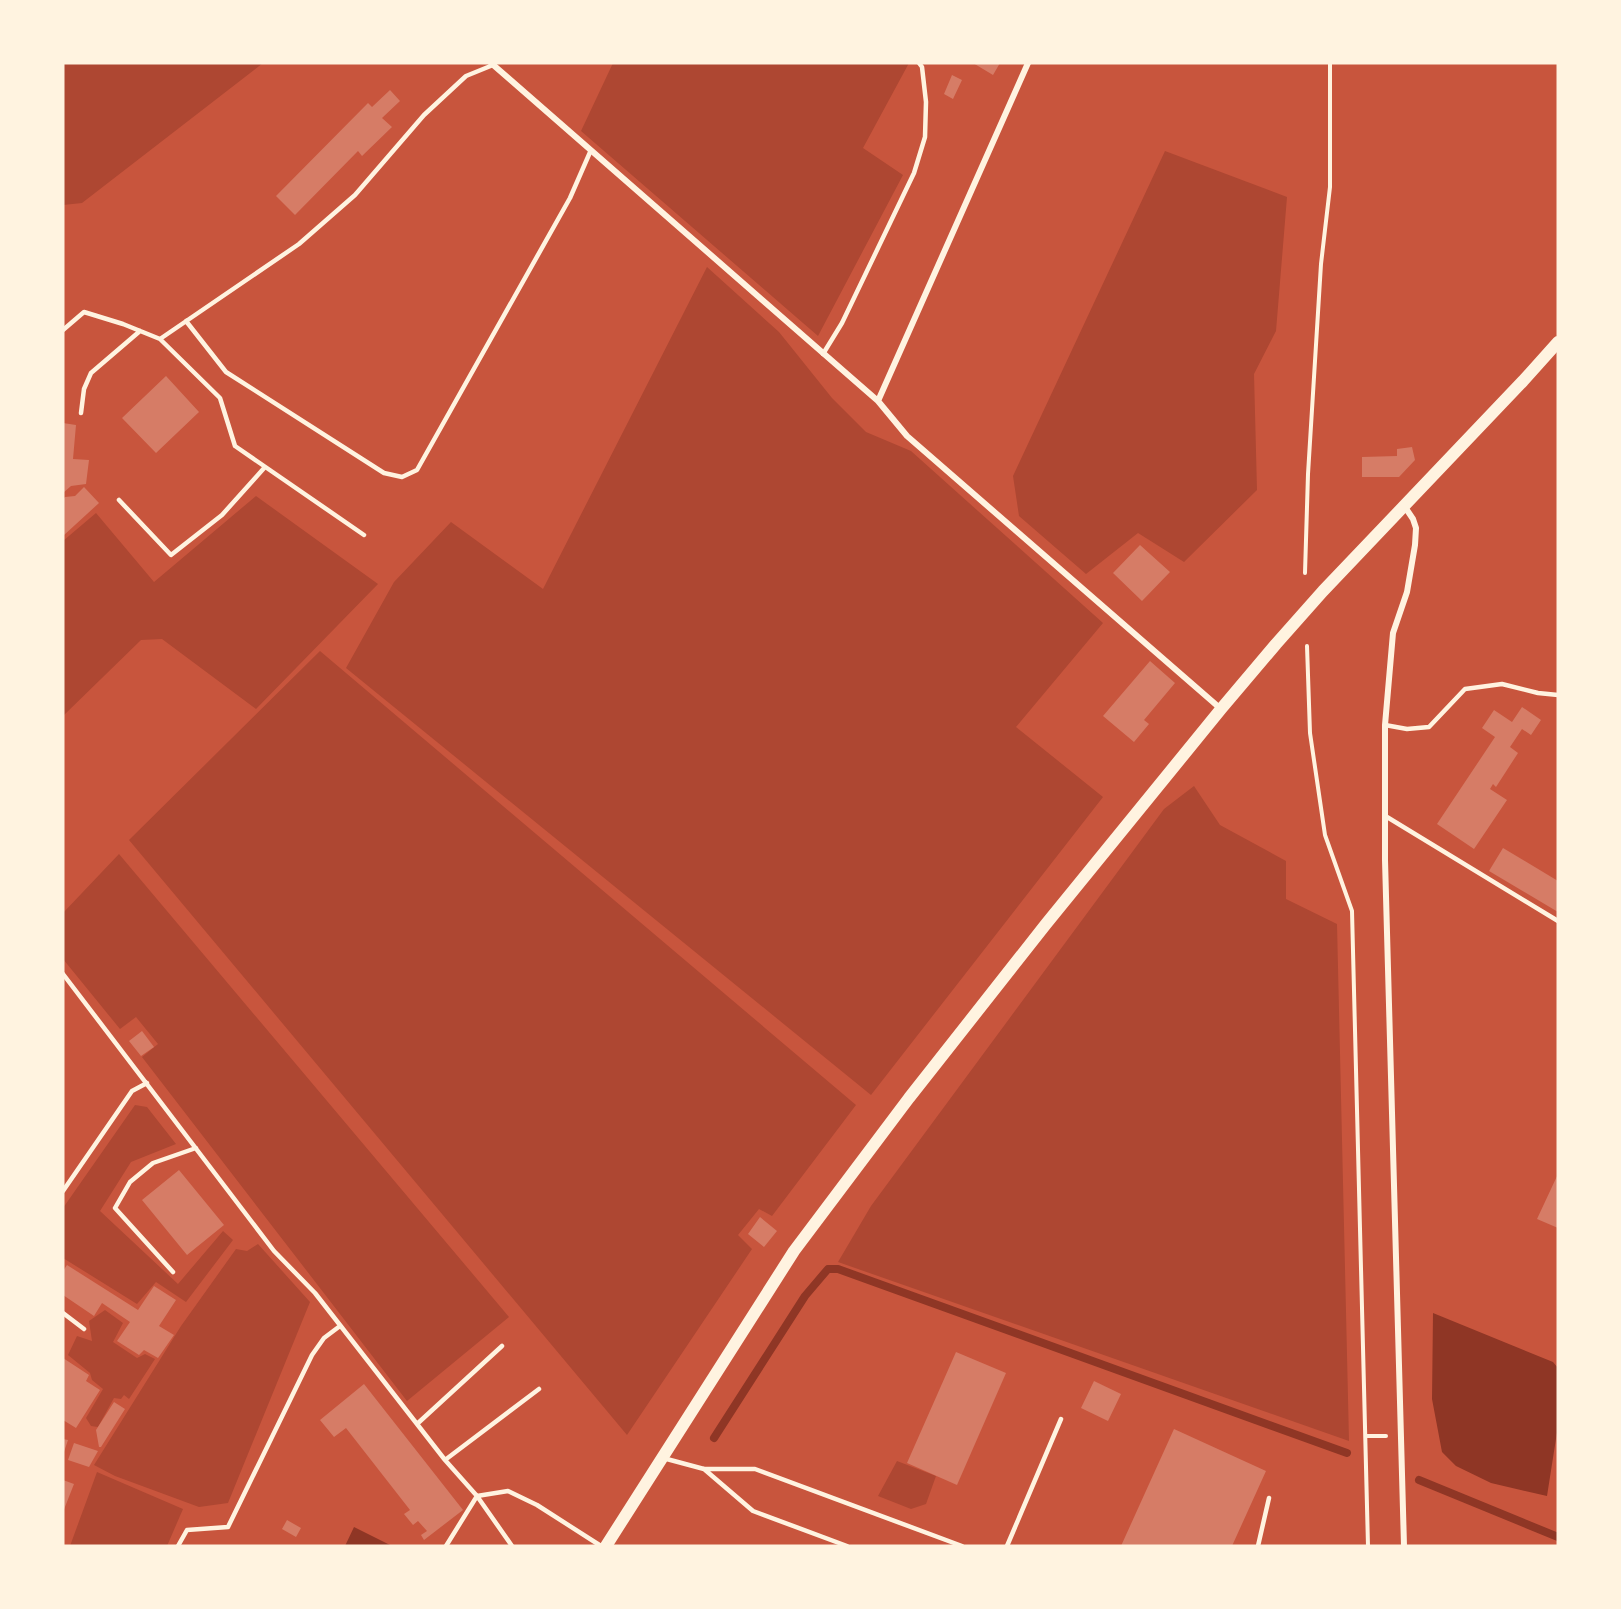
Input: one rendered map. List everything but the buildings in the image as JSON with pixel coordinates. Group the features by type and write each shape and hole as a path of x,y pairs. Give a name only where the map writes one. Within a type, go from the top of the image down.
{"main road":[{"path":"606,1546 794,1251 909,1098 1046,924 1221,709 1315,600 1558,342"}],"street":[{"path":"878,401 1028,63"},
{"path":"492,64 878,401 907,436 1221,709"},
{"path":"1404,1546 1385,860 1387,817 1385,725 1393,633 1407,592 1416,528 1405,507"}],"lane":[{"path":"823,354 842,323 914,173 925,137 926,102 922,67 919,63"},
{"path":"160,339 299,244 356,195 423,116 466,76 492,64"},
{"path":"186,321 226,372 384,473 402,477 417,470 570,198 591,150"},
{"path":"63,330 84,312 160,339 220,398 235,446 364,535"},
{"path":"81,413 84,389 91,373 140,332"},
{"path":"118,500 171,555 222,514 265,467"},
{"path":"1385,725 1407,729 1429,727 1465,689 1502,684 1558,695"},
{"path":"1387,817 1558,921"},
{"path":"63,974 274,1251 315,1293 445,1460 477,1496 512,1546"},
{"path":"63,1191 132,1092 147,1083"},
{"path":"173,1272 115,1208 130,1182 153,1163 196,1148"},
{"path":"63,1313 84,1329"},
{"path":"178,1546 187,1530 228,1527 312,1355 324,1338 340,1326"},
{"path":"417,1424 502,1346"},
{"path":"445,1460 539,1389"},
{"path":"1007,1546 1061,1419"},
{"path":"662,1458 704,1469 755,1469 963,1546"},
{"path":"704,1469 753,1511 847,1546"},
{"path":"446,1546 477,1496 508,1491 537,1505 601,1546"},
{"path":"1257,1546 1269,1498"}],"path":[{"path":"1305,573 1308,474 1321,264 1330,187 1330,63"},
{"path":"1308,646 1310,733 1325,835 1352,911 1368,1546"}],"shaded area":[{"path":"63,63 263,63 82,203 63,205"},
{"path":"613,63 909,63 863,148 903,175 818,336 581,131"},
{"path":"1165,151 1287,197 1276,331 1254,374 1257,490 1184,562 1138,533 1086,574 1019,516 1013,476"},
{"path":"707,267 779,332 832,398 866,432 911,451 1103,623 1016,727 1103,797 871,1095 346,668 394,582 451,522 543,589"},
{"path":"256,496 378,584 256,709 162,639 141,640 63,716 63,541 96,513 154,582"},
{"path":"320,651 856,1105 772,1216 759,1209 738,1235 752,1249 627,1435 129,840"},
{"path":"1194,786 1220,825 1286,861 1286,899 1337,924 1349,1441 838,1262 871,1206 1164,809"},
{"path":"119,854 509,1317 407,1401 142,1057 158,1044 136,1017 120,1029 63,959 63,913"},
{"path":"135,1105 147,1107 176,1144 131,1162 100,1211 178,1284 223,1231 233,1240 186,1302 156,1282 137,1304 63,1258 63,1208"},
{"path":"258,1244 310,1302 228,1503 199,1507 115,1476 94,1465 181,1326 236,1249 247,1251"},
{"path":"105,1310 123,1323 113,1342 137,1358 145,1354 155,1359 129,1399 124,1395 121,1399 114,1398 98,1427 91,1426 86,1418 103,1389 92,1380 90,1373 68,1355 77,1336 92,1341 89,1321"},
{"path":"1433,1313 1553,1362 1558,1368 1558,1426 1547,1496 1491,1483 1456,1466 1442,1452 1432,1399"},
{"path":"897,1461 936,1476 926,1504 911,1509 878,1496"},
{"path":"97,1472 183,1509 167,1546 70,1546"},
{"path":"354,1527 392,1546 345,1546"}],"waterway":[{"path":"714,1438 805,1296 828,1269 838,1269 1347,1453"},
{"path":"1419,1480 1558,1537"}]}
